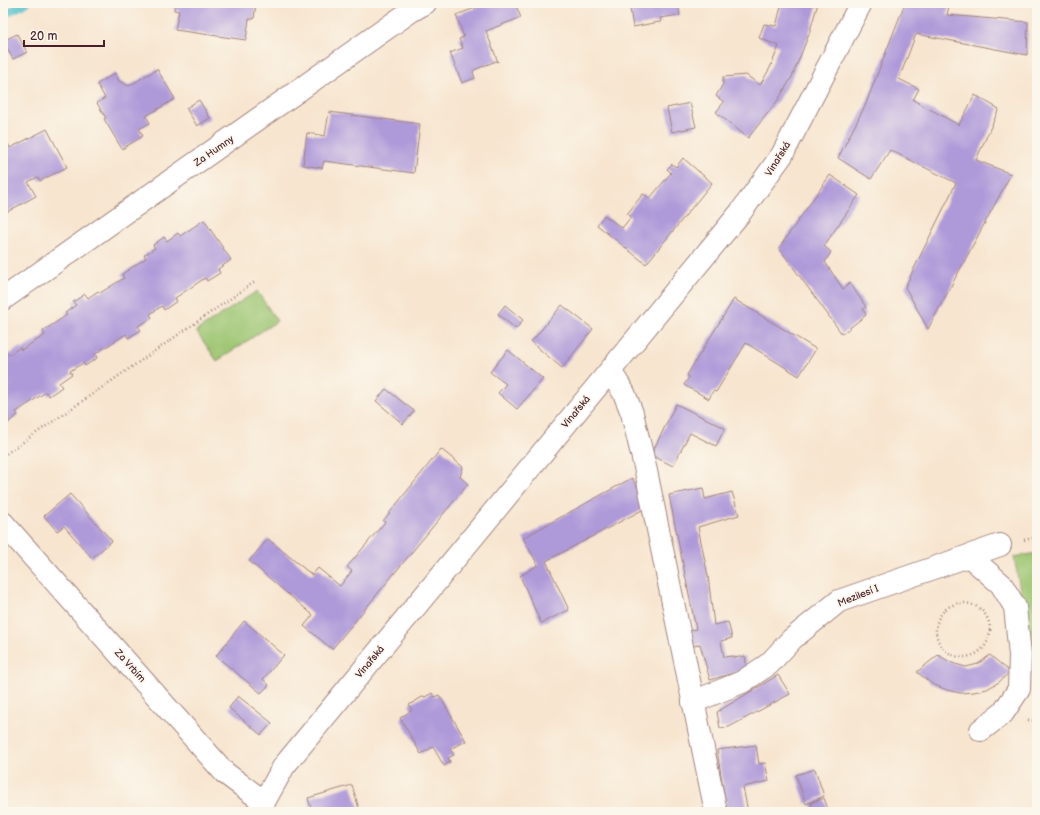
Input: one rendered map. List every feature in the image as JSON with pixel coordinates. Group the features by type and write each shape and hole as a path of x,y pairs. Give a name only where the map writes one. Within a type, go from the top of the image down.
{"street":[{"name":"Za Humny","path":"3,299 387,28 425,3"},
{"name":"Vinařská","path":"263,807 284,766 764,182 782,154 861,3"},
{"path":"610,371 624,393 635,424 716,812"},
{"name":"Za Vrbím","path":"3,523 225,773 263,807"},
{"name":"Mezilesí I","path":"694,702 742,682 769,664 792,639 839,601 1000,545"},
{"path":"969,556 1001,584 1015,607 1020,655 1019,689 1003,714 981,730"}],"path":[{"path":"3,456 256,280"},
{"path":"966,602 975,605 983,610 988,618 990,636 981,650 974,655 956,656 942,646 938,639 936,630 937,622 941,614 948,607 956,603 966,602"}],"green space":[{"path":"257,291 277,321 217,361 196,331"},
{"path":"1037,553 1037,682 1014,557"}],"building":[{"path":"175,3 256,3 254,19 249,19 246,40 175,30 179,11 174,10"},
{"path":"489,3 515,3 521,18 486,31 498,62 496,61 474,70 473,72 475,78 462,83 450,53 463,48 459,39 464,37 456,15"},
{"path":"629,3 678,3 680,15 660,18 661,23 659,22 633,27"},
{"path":"782,3 818,3 809,34 792,77 778,100 748,138 716,112 724,102 716,96 723,84 723,77 746,75 760,85 770,68 779,46 759,38 764,24 776,26"},
{"path":"905,3 942,3 949,6 947,15 1028,22 1027,55 916,34 899,79 919,89 913,100 959,125 975,95 999,109 976,160 1011,174 928,329 905,287 956,183 890,150 871,179 838,158 865,106"},
{"path":"17,34 27,52 13,59 3,41"},
{"path":"157,69 175,99 146,116 150,123 139,129 143,136 122,149 104,119 106,118 97,103 105,98 97,84 115,73 119,81 129,86"},
{"path":"199,100 210,118 197,126 186,108"},
{"path":"690,103 696,127 672,132 667,108"},
{"path":"329,112 420,124 414,173 324,161 322,168 303,165 307,133 325,136"},
{"path":"47,129 67,167 40,181 38,177 28,182 36,196 3,214 3,134 10,148"},
{"path":"683,158 712,183 646,264 597,225 604,215 622,228 631,217 627,214 643,194 650,198 671,173 667,169 672,164 676,167"},
{"path":"830,175 859,195 824,246 831,252 825,262 843,289 850,283 866,307 863,309 866,315 842,334 779,248"},
{"path":"204,220 231,260 218,269 220,273 207,281 205,278 175,298 177,301 164,310 162,306 150,314 152,318 138,326 141,330 128,338 126,334 95,354 97,358 85,366 83,363 70,371 72,374 59,383 62,387 49,396 46,392 16,412 18,415 6,424 3,421 3,353 6,351 9,355 20,347 21,350 45,335 43,331 67,315 65,313 76,305 73,302 85,294 88,298 98,291 100,293 124,278 122,274 146,258 144,255 155,248 153,245 164,237 167,241 178,233 180,236"},
{"path":"734,299 816,349 799,376 746,343 716,392 713,391 709,399 684,385 689,377 687,375"},
{"path":"505,305 523,320 516,329 498,314"},
{"path":"562,305 593,329 562,368 531,342"},
{"path":"508,350 543,379 517,409 498,393 506,384 490,372"},
{"path":"386,389 414,411 403,424 376,401"},
{"path":"676,404 725,428 716,446 690,433 673,466 651,455"},
{"path":"441,449 463,467 460,477 468,484 332,649 304,626 313,615 249,561 268,539 312,575 318,568 340,586 352,571 347,567 385,522 383,521"},
{"path":"632,478 642,495 644,509 546,561 569,610 541,623 520,576 538,565 523,538"},
{"path":"703,488 705,499 732,492 739,515 698,527 708,576 714,625 728,622 732,638 721,641 724,657 733,656 734,658 745,656 747,669 710,680 700,644 688,648 684,632 696,629 669,495"},
{"path":"70,494 112,541 92,558 64,526 57,531 44,516"},
{"path":"244,621 284,655 263,679 269,685 261,693 216,656"},
{"path":"938,655 952,663 966,667 978,664 990,655 1010,672 999,682 987,689 960,693 947,690 932,684 917,672"},
{"path":"778,675 790,694 729,727 720,728 717,712"},
{"path":"432,693 434,697 439,695 466,741 450,749 454,755 448,758 450,762 444,766 433,747 421,754 400,718 412,710 409,705"},
{"path":"238,696 272,723 261,735 229,708"},
{"path":"756,745 759,764 765,763 769,781 743,787 748,812 727,812 717,750"},
{"path":"815,769 824,796 806,804 796,775"},
{"path":"352,785 360,812 312,812 308,798"},
{"path":"824,798 829,812 814,812 811,803"},
{"path":"850,809 851,812 841,812"}],"waterway":[{"path":"3,15 26,3"}]}
